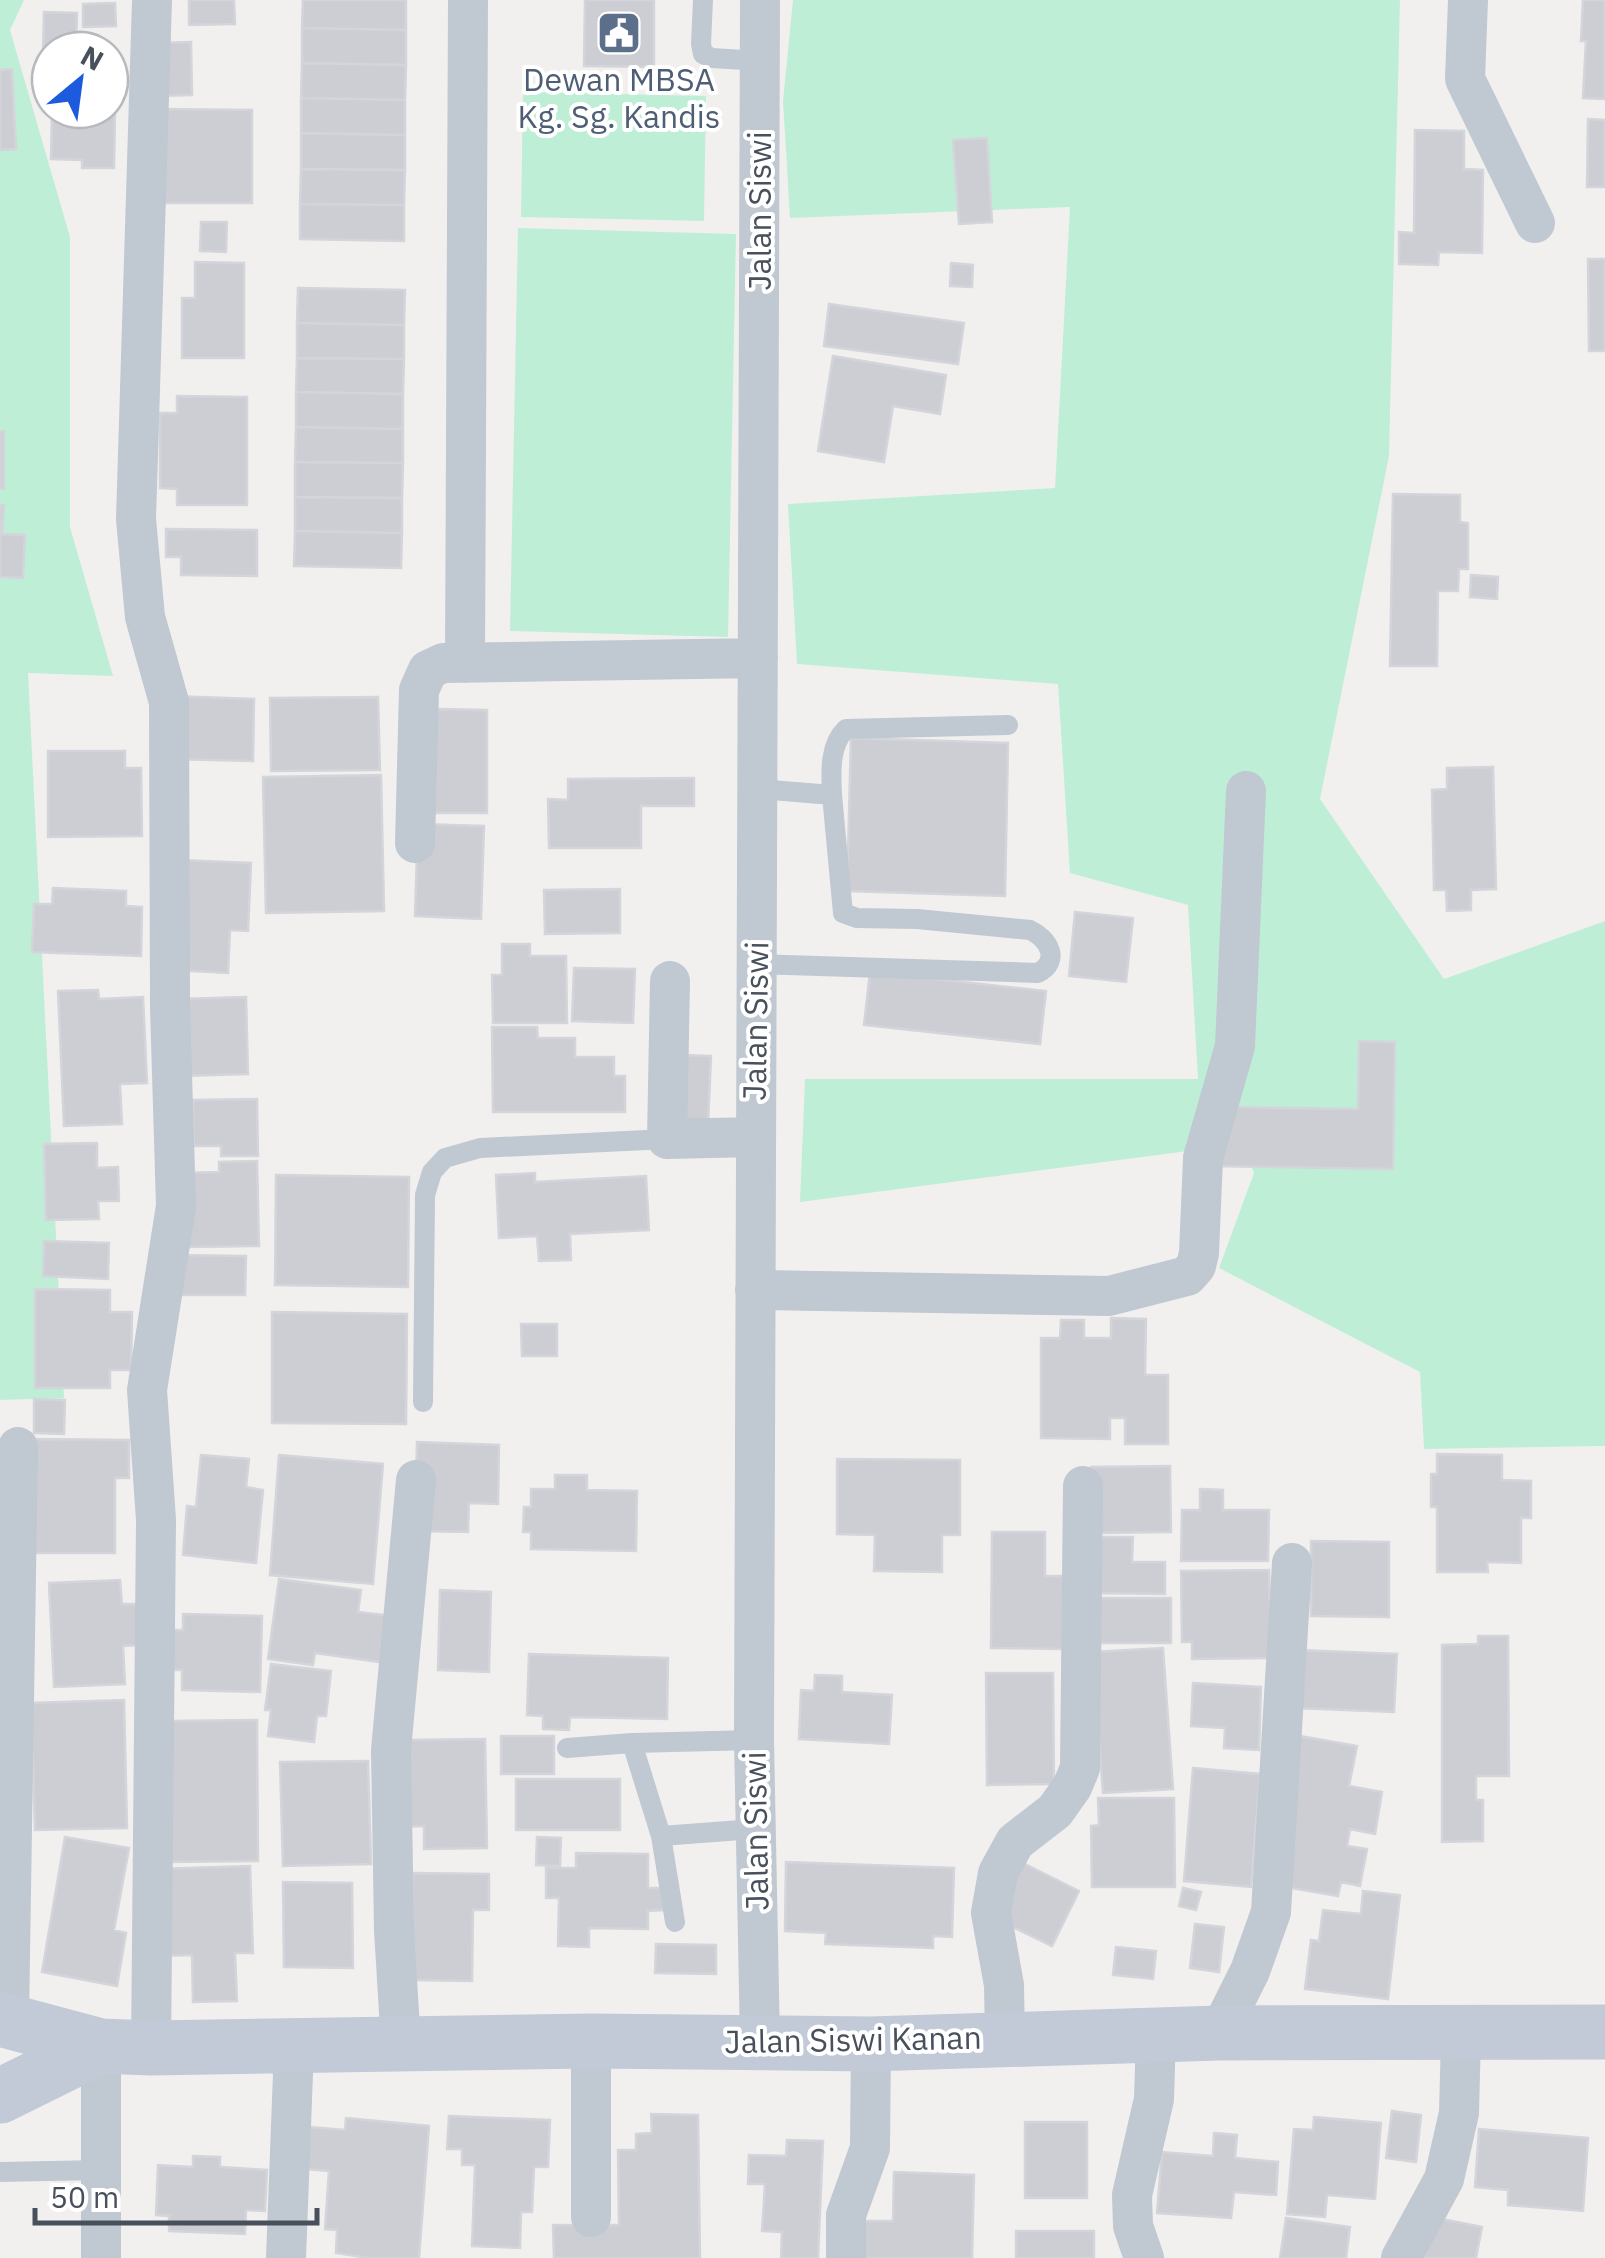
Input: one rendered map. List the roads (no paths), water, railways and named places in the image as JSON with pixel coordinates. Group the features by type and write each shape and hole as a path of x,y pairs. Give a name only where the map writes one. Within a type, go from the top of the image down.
{"street":[{"path":"101,2258 100,2170 126,2047 156,1520 147,1390 176,1206 170,1007 169,702 145,617 136,519 152,0"},
{"path":"466,663 468,0"},
{"name":"Jalan Siswi","path":"760,0 754,1740 760,2041"},
{"path":"1468,0 1466,78 1535,223"},
{"path":"414,844 419,690 428,670 443,663 758,658"},
{"path":"755,1290 1108,1296 1187,1276 1196,1266 1199,1253 1202,1158 1235,1046 1246,791"},
{"path":"670,981 667,1139 755,1137"},
{"path":"4,2019 18,1448"},
{"path":"401,2045 394,1930 391,1750 416,1480"},
{"path":"1006,2038 1004,1985 990,1913 998,1874 1015,1842 1055,1810 1072,1788 1080,1768 1083,1486"},
{"path":"1219,2033 1250,1971 1271,1912 1292,1563"},
{"name":"Jalan Siswi Kanan","path":"4,2019 126,2047 294,2048 591,2041 871,2044 1219,2033 1605,2032"},
{"path":"1144,2258 1134,2226 1132,2195 1154,2099 1156,2035"},
{"path":"1401,2258 1444,2179 1459,2113 1461,2035"},
{"path":"591,2041 591,2217"},
{"path":"846,2258 846,2214 870,2148 871,2044"},
{"name":"Jalan Siswi Kanan","path":"0,2096 126,2047"},
{"path":"286,2258 294,2048"}],"lane":[{"path":"702,0 704,54 760,62"},
{"path":"757,964 1038,973 1050,962 1046,940 1030,930 917,918 857,918 843,913 830,772 836,742 846,729 1008,726"},
{"path":"758,789 832,795"},
{"path":"423,1402 424,1196 432,1172 446,1158 480,1148 667,1139"},
{"path":"567,1748 632,1742 754,1740"},
{"path":"632,1742 661,1836 675,1922"},
{"path":"661,1836 754,1828"},
{"path":"0,2172 100,2170"}],"place":[{"name":"Dewan MBSA Kg. Sg. Kandis","path":"619,33"}]}
